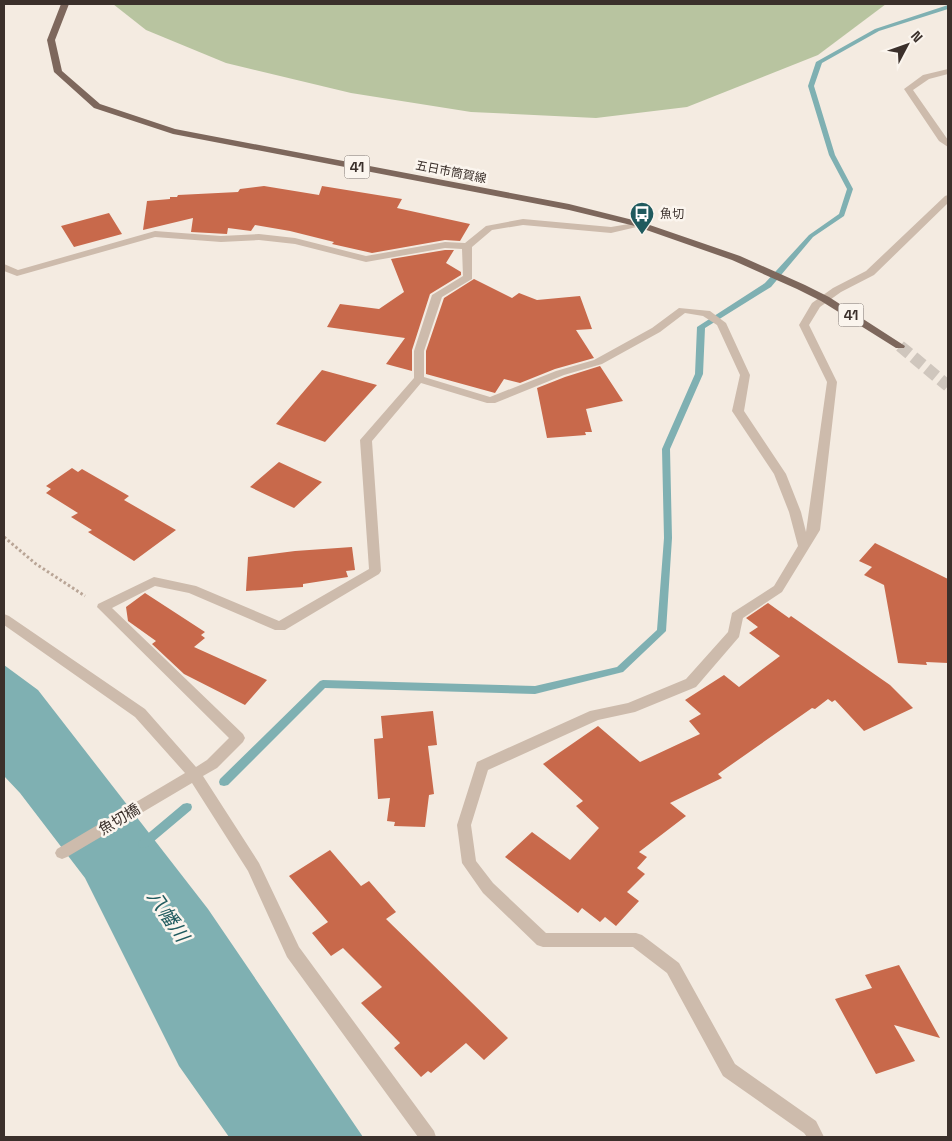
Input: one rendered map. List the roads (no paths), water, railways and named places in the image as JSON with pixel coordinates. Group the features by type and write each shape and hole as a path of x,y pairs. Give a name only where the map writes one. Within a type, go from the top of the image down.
{"main road":[{"name":"五日市筒賀線","path":"65,4 51,40 58,72 97,106 172,131 569,207 638,224 736,258 800,286 825,299 900,346"}],"street":[{"path":"948,72 926,77 908,89 942,139 948,144"},
{"path":"816,1137 810,1127 730,1070 672,968 636,940 543,940 488,888 469,863 464,825 482,766 595,715 630,708 691,683 734,634 737,616 778,589 814,530 832,382 804,325 816,305 837,290 870,273 948,198"},
{"path":"4,267 17,273 155,234 221,239 258,237 295,241 366,259 445,245 467,246 489,228 523,222 611,230 638,224"},
{"path":"467,246 468,277 437,295 419,351 419,379 491,401 560,373 598,362 656,330 683,310 706,313 721,322 745,375 738,411 780,474 795,512 804,547"},
{"name":"魚切橋","path":"62,853 212,764 238,738 103,607 154,581 192,589 280,627 375,571 366,440 419,379"},
{"path":"4,619 140,713 194,774 254,867 293,952 428,1137"}],"water":[{"name":"八幡川","path":"4,665 38,690 208,909 363,1137 229,1137 179,1066 85,878 20,793 4,776"}],"waterway":[{"path":"224,782 323,684 535,690 620,670 661,631 668,538 666,449 699,374 701,327 768,285 811,236 842,215 850,189 832,155 811,86 819,62 877,30 948,7"},
{"path":"143,844 187,807"}],"tunnel":[{"path":"900,346 948,386"}],"place":[{"name":"魚切","path":"642,235"}]}
